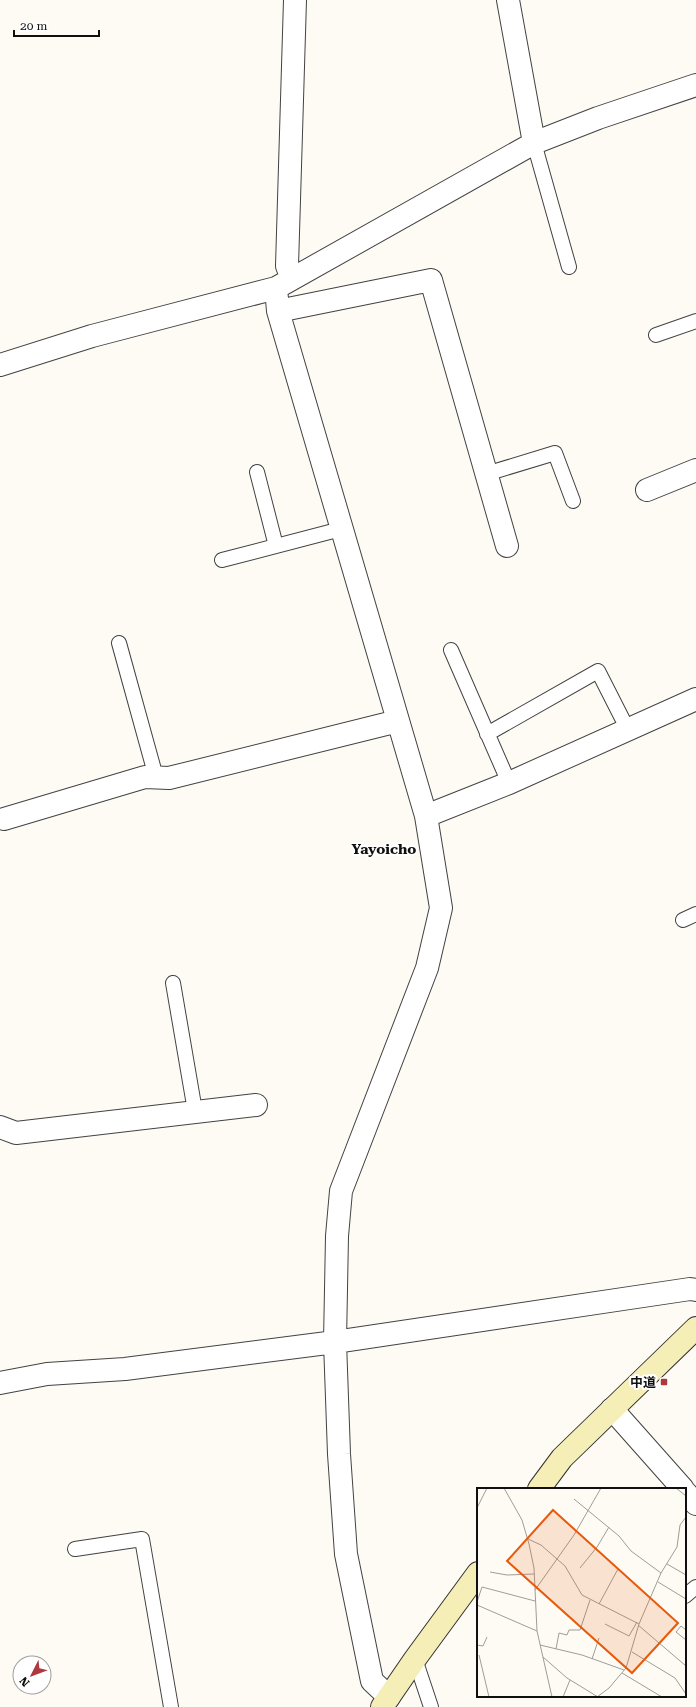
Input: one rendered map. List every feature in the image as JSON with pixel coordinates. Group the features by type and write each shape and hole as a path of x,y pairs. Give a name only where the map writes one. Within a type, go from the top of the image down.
{"street":[{"path":"295,0 287,266 278,311 426,816 441,908 427,968 341,1191 337,1236 335,1342 339,1454 346,1554 372,1681 385,1702 477,1574"},
{"path":"508,0 534,143"},
{"path":"0,365 92,336 284,284 534,143 598,118 696,86"},
{"path":"278,311 431,280 507,546"},
{"path":"647,490 696,470"},
{"path":"426,816 509,783 696,699"},
{"path":"1,815 145,777 169,778 398,721"},
{"path":"0,1127 16,1133 256,1105"},
{"path":"0,1383 47,1374 125,1369 335,1342 690,1288 696,1290"},
{"path":"540,1488 562,1458 696,1328"},
{"path":"612,1409 682,1488"},
{"path":"686,1493 696,1504"}],"lane":[{"path":"534,143 569,267"},
{"path":"656,335 696,322"},
{"path":"486,474 555,453 573,501"},
{"path":"257,472 276,546"},
{"path":"222,560 341,529"},
{"path":"119,643 156,777"},
{"path":"451,650 509,783"},
{"path":"487,734 598,671 628,730"},
{"path":"682,920 696,914"},
{"path":"173,982 195,1111"},
{"path":"75,1549 142,1539 171,1707"},
{"path":"686,1595 696,1588"},
{"path":"415,1659 431,1707"}],"place":[{"name":"中道","path":"664,1382"}],"district":[{"name":"Yayoicho","path":"384,849"}]}
